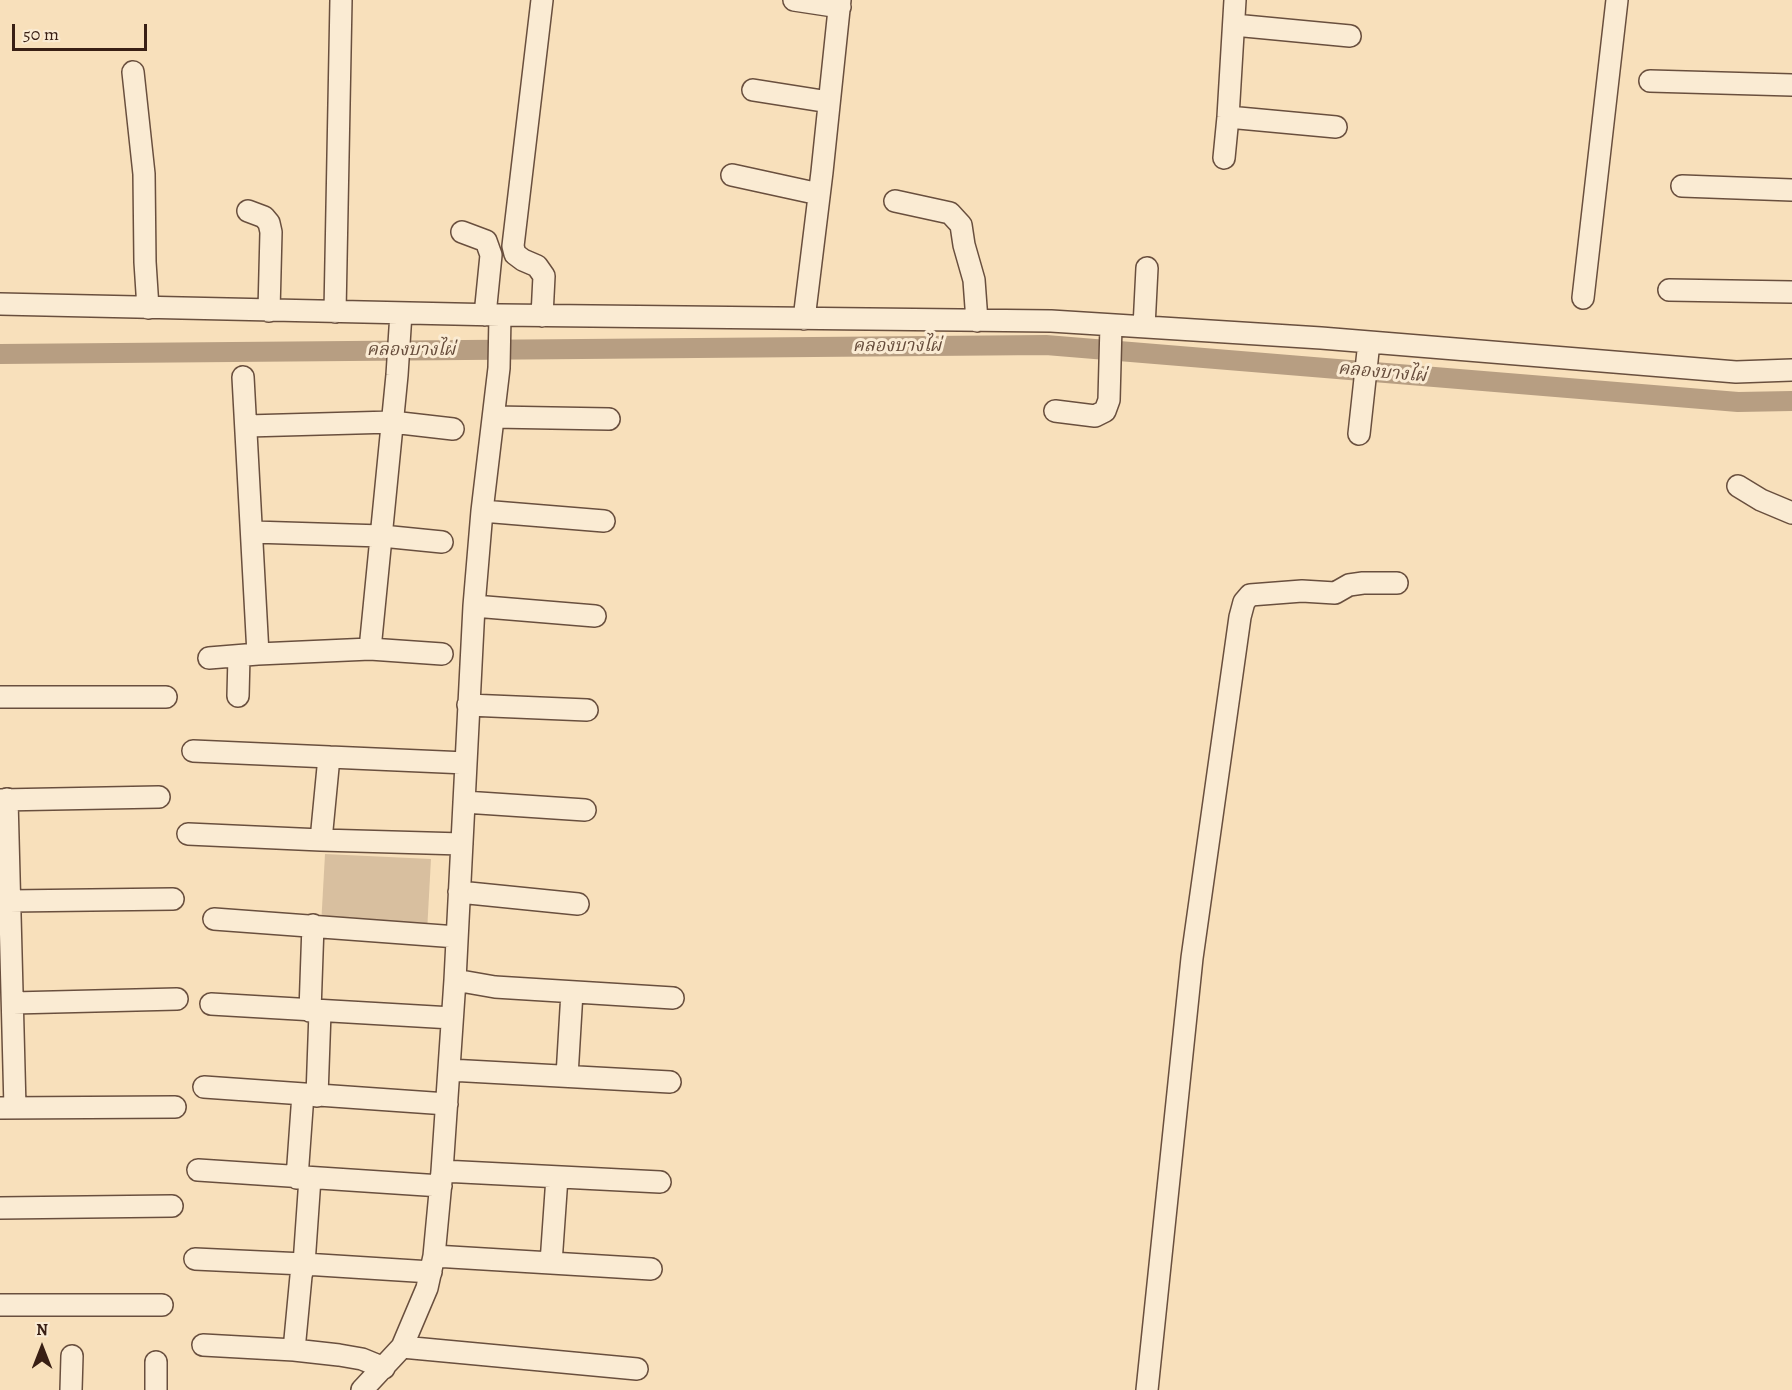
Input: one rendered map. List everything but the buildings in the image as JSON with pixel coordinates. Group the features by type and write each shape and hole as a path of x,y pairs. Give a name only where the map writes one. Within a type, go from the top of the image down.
{"street":[{"path":"336,312 341,0"},
{"path":"542,0 513,246 515,254 537,266 544,276 542,316"},
{"path":"794,0 840,3 804,319"},
{"path":"1224,158 1235,0"},
{"path":"1583,298 1617,0"},
{"path":"1234,25 1350,36"},
{"path":"133,72 144,174 148,308"},
{"path":"1650,81 1792,85"},
{"path":"753,90 830,102"},
{"path":"1228,117 1336,127"},
{"path":"732,175 819,194"},
{"path":"1682,186 1792,190"},
{"path":"895,201 950,213 961,225 974,280 977,321"},
{"path":"248,211 264,217 271,232 269,311"},
{"path":"362,1390 402,1347 428,1288 442,1178 474,606 500,361 491,255 486,241 462,232"},
{"path":"1144,327 1147,268"},
{"path":"1669,290 1792,292"},
{"path":"0,304 336,312 401,323 542,316 1051,321 1111,332 1144,327 1368,359 1736,372 1792,370"},
{"path":"370,649 401,323"},
{"path":"1055,411 1095,416 1105,411 1111,362 1111,332"},
{"path":"1359,434 1368,359"},
{"path":"238,696 248,655 253,532 243,377"},
{"path":"494,417 609,419"},
{"path":"247,426 392,422 453,429"},
{"path":"1738,486 1761,500 1792,513"},
{"path":"483,511 604,521"},
{"path":"253,532 382,536 442,543"},
{"path":"1147,1390 1191,958 1244,602 1250,595 1302,591 1335,593 1349,585 1397,583"},
{"path":"474,606 595,616"},
{"path":"209,658 370,649 442,654"},
{"path":"0,697 166,697"},
{"path":"468,705 587,710"},
{"path":"193,751 466,763"},
{"path":"321,840 329,757"},
{"path":"159,797 3,799 13,1003 8,1108 175,1107"},
{"path":"464,802 585,810"},
{"path":"188,834 462,844"},
{"path":"459,892 578,904"},
{"path":"9,901 173,898"},
{"path":"214,919 457,937"},
{"path":"294,1350 304,1264 304,1178 315,1011 313,925"},
{"path":"454,981 495,987 673,998"},
{"path":"567,1076 572,992"},
{"path":"13,1003 177,999"},
{"path":"211,1004 452,1018"},
{"path":"449,1070 670,1082"},
{"path":"204,1087 447,1104"},
{"path":"198,1170 304,1178 557,1177 660,1182"},
{"path":"551,1263 557,1177"},
{"path":"0,1208 172,1206"},
{"path":"195,1259 304,1264 551,1263 651,1269"},
{"path":"0,1305 162,1305"},
{"path":"203,1345 294,1350 362,1359 384,1368"},
{"path":"402,1347 637,1369"},
{"path":"71,1390 72,1356"},
{"path":"156,1362 156,1390"}],"shaded area":[{"path":"325,854 431,859 427,932 321,926"}],"waterway":[{"name":"คลองบางไผ่","path":"0,354 1046,345 1738,402 1792,401"}]}
